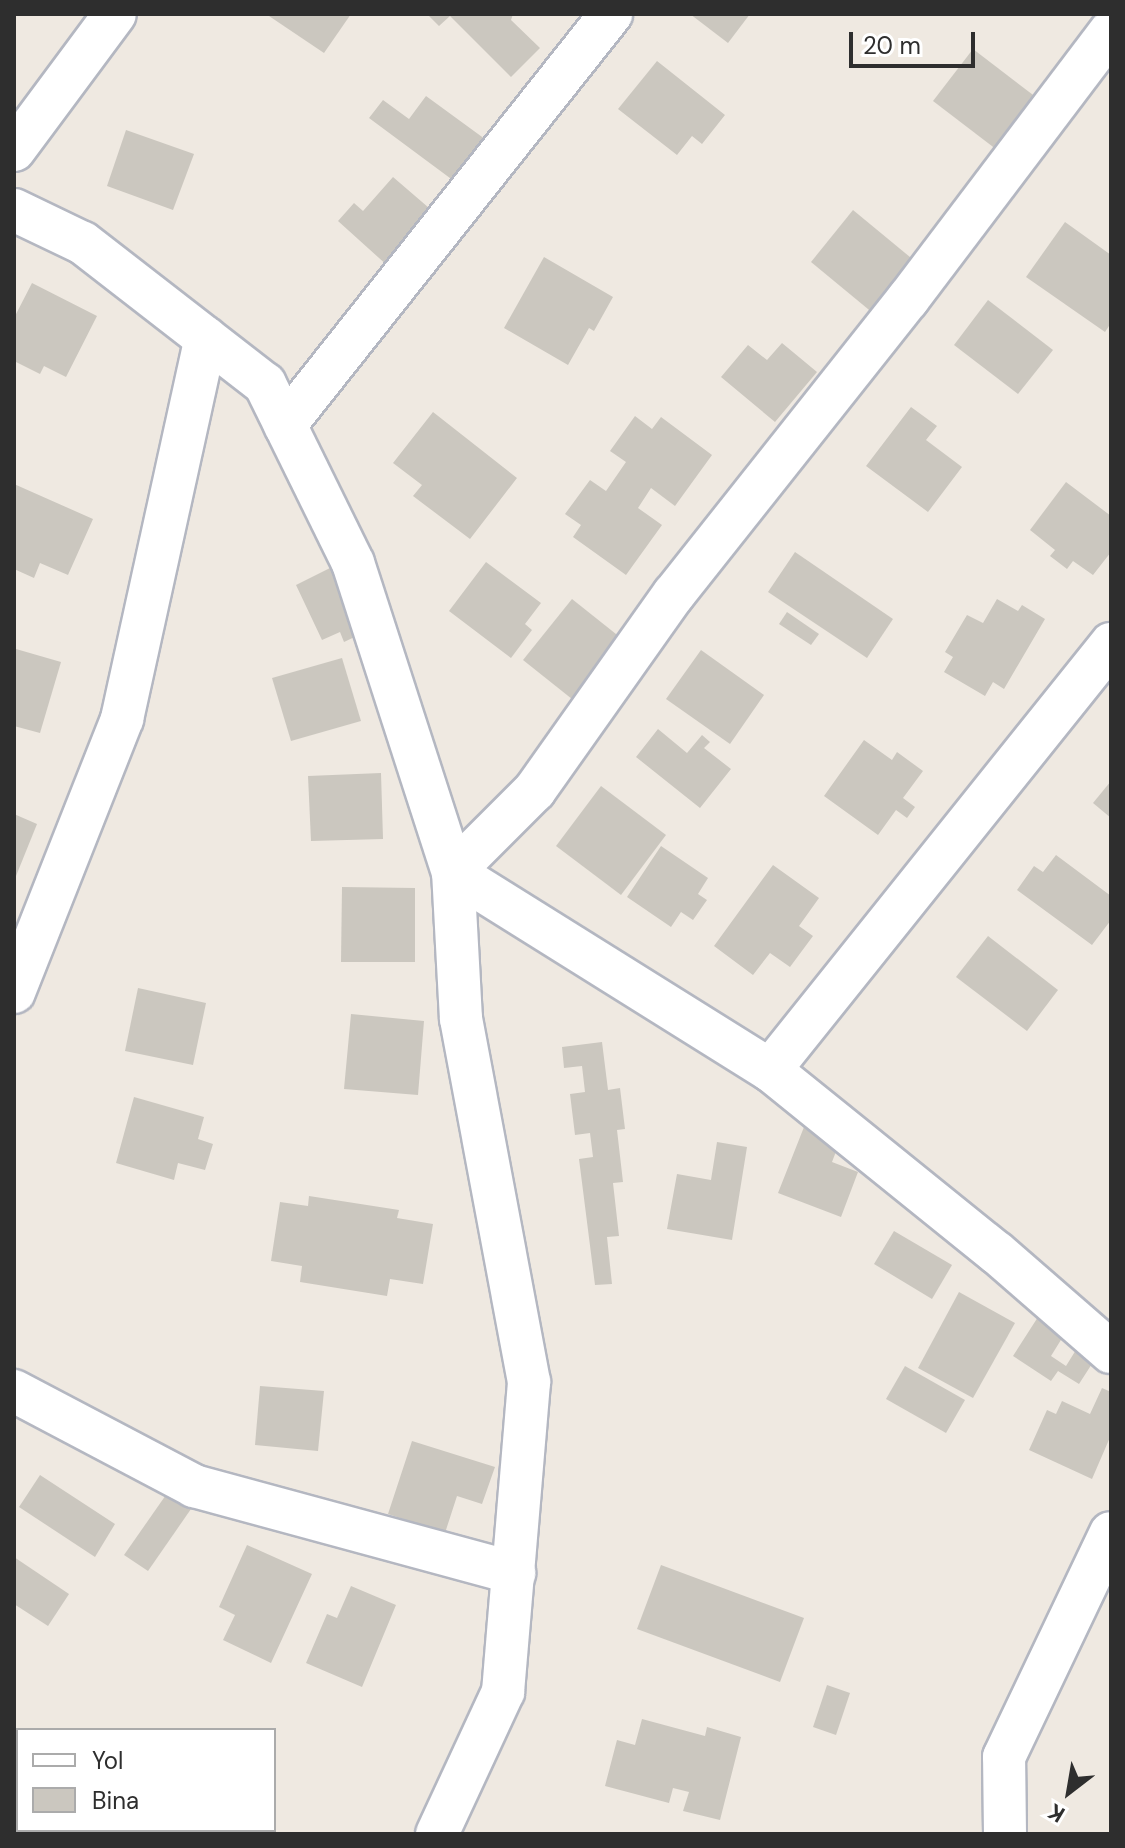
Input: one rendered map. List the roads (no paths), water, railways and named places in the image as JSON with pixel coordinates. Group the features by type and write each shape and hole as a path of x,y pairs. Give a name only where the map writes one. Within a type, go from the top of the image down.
{"street":[{"path":"14,150 115,14"},
{"path":"285,425 603,17"},
{"path":"453,872 535,790 674,594 908,299 1111,31"},
{"path":"14,210 83,243 265,384 353,563 453,872 461,1019 529,1382 503,1692 437,1834"},
{"path":"14,992 122,719 206,338"},
{"path":"770,1070 1111,644"},
{"path":"453,872 770,1070 997,1253 1104,1331"},
{"path":"14,1391 194,1486 514,1573"},
{"path":"1005,1834 1004,1757 1111,1533"}]}
